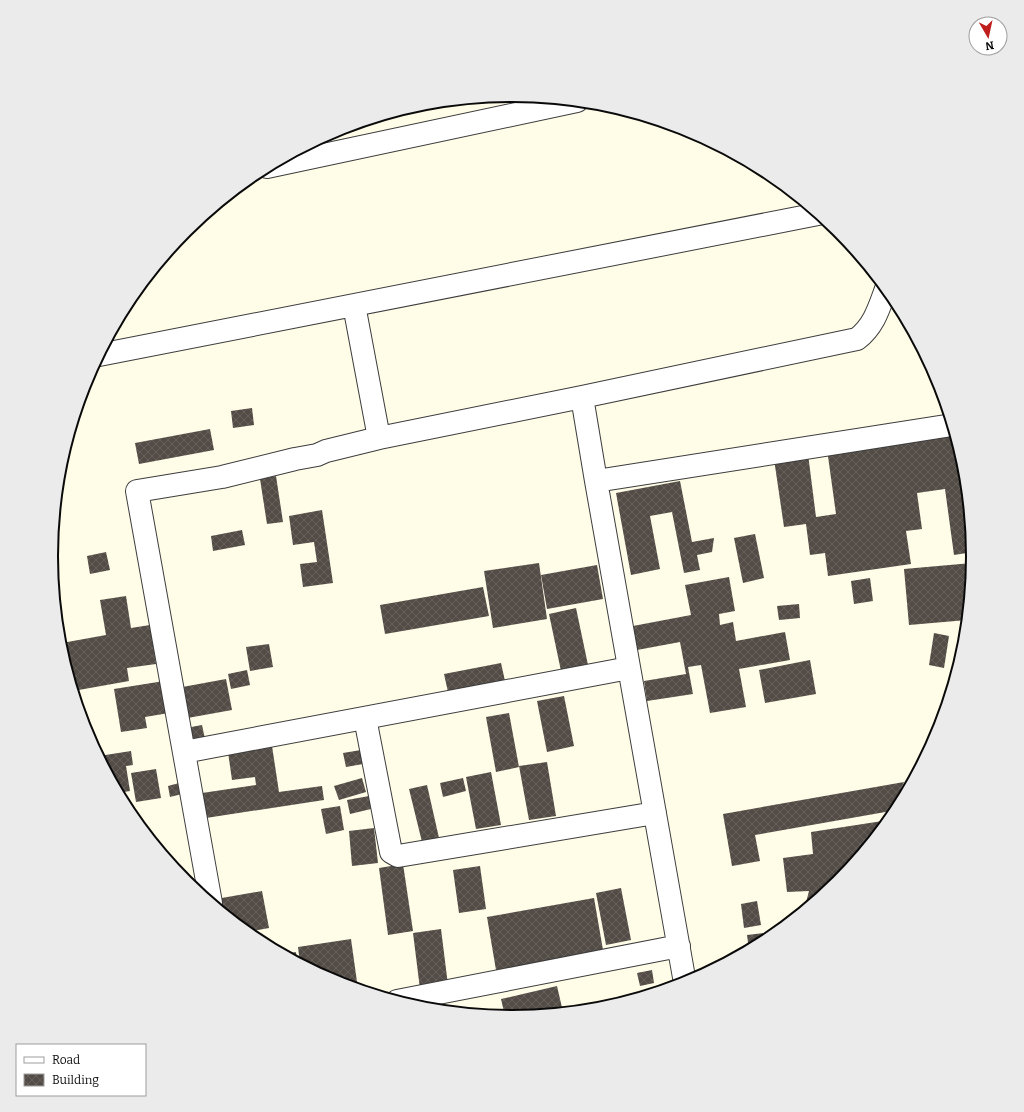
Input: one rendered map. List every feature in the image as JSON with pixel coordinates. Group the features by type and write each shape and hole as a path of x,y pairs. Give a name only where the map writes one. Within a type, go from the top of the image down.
{"street":[{"path":"287,162 559,105"},
{"path":"106,354 811,215"},
{"path":"210,894 137,491 250,471 379,438 857,339 866,332 877,315 883,296"},
{"path":"354,305 379,438"},
{"path":"582,397 684,976"},
{"path":"596,482 947,426"},
{"path":"184,752 629,668"},
{"path":"365,718 391,852 398,856 655,813"},
{"path":"410,998 679,946"}],"building":[{"path":"252,408 254,425 233,428 231,411"},
{"path":"210,429 214,450 139,464 135,443"},
{"path":"950,434 962,497 966,553 954,555 945,489 917,493 922,529 906,531 911,564 828,576 825,553 810,555 806,524 784,527 774,459 808,454 816,517 836,514 827,449"},
{"path":"276,476 283,522 267,524 260,479"},
{"path":"680,481 692,542 714,538 712,552 697,555 700,570 684,573 672,512 650,516 660,569 631,575 616,493"},
{"path":"322,510 333,583 303,587 300,564 317,562 314,542 293,545 289,516"},
{"path":"242,530 245,545 213,551 211,536"},
{"path":"755,534 764,578 743,583 734,538"},
{"path":"106,552 110,570 90,574 87,556"},
{"path":"539,563 547,619 493,628 484,571"},
{"path":"966,564 961,621 909,625 904,569"},
{"path":"597,565 603,599 547,609 541,575"},
{"path":"729,577 735,611 719,614 720,625 733,622 736,641 785,632 790,660 739,669 746,707 710,713 701,665 688,667 693,694 647,701 644,681 686,674 680,642 637,650 633,626 691,615 685,585"},
{"path":"870,578 873,601 854,604 851,581"},
{"path":"483,587 489,616 385,634 380,605"},
{"path":"126,596 131,628 150,625 156,664 127,668 129,681 78,690 73,674 67,642 106,635 100,600"},
{"path":"799,604 800,618 779,620 777,606"},
{"path":"576,608 588,665 561,671 549,614"},
{"path":"934,633 949,636 944,668 929,665"},
{"path":"269,644 273,667 250,671 246,647"},
{"path":"810,660 816,694 765,703 759,670"},
{"path":"501,663 505,681 448,692 444,674"},
{"path":"247,670 250,685 231,689 228,674"},
{"path":"226,679 232,710 182,719 177,688"},
{"path":"164,681 169,713 145,717 147,728 121,732 114,689"},
{"path":"564,696 574,746 547,752 537,701"},
{"path":"509,713 519,767 496,772 486,717"},
{"path":"202,725 205,739 189,743 186,728"},
{"path":"272,746 279,792 322,786 324,800 206,818 202,793 256,785 255,777 232,780 228,752"},
{"path":"361,750 363,764 346,767 343,753"},
{"path":"131,751 133,765 126,766 130,791 125,792 104,755"},
{"path":"547,762 556,816 529,820 519,766"},
{"path":"156,769 161,798 136,802 131,773"},
{"path":"491,772 501,825 476,829 466,777"},
{"path":"362,778 366,792 339,800 334,786"},
{"path":"463,778 466,791 443,797 440,783"},
{"path":"904,782 886,812 755,835 760,861 732,866 723,814"},
{"path":"179,783 182,794 170,797 168,786"},
{"path":"427,785 439,838 422,842 409,789"},
{"path":"369,796 371,809 350,814 347,800"},
{"path":"340,806 344,830 326,834 321,809"},
{"path":"879,821 853,855 833,877 806,901 809,891 787,892 783,858 813,854 811,832"},
{"path":"374,828 378,863 352,866 349,831"},
{"path":"403,864 413,931 388,935 379,868"},
{"path":"480,866 486,909 459,913 453,870"},
{"path":"621,888 631,940 606,945 596,893"},
{"path":"262,891 269,928 256,930 216,899"},
{"path":"594,898 603,950 496,970 487,917"},
{"path":"757,901 761,925 744,928 741,904"},
{"path":"441,929 448,985 420,989 413,933"},
{"path":"764,933 748,943 747,935"},
{"path":"351,939 357,982 299,957 298,947"},
{"path":"652,970 654,983 640,986 637,973"},
{"path":"557,986 562,1007 504,1010 501,999"}]}
